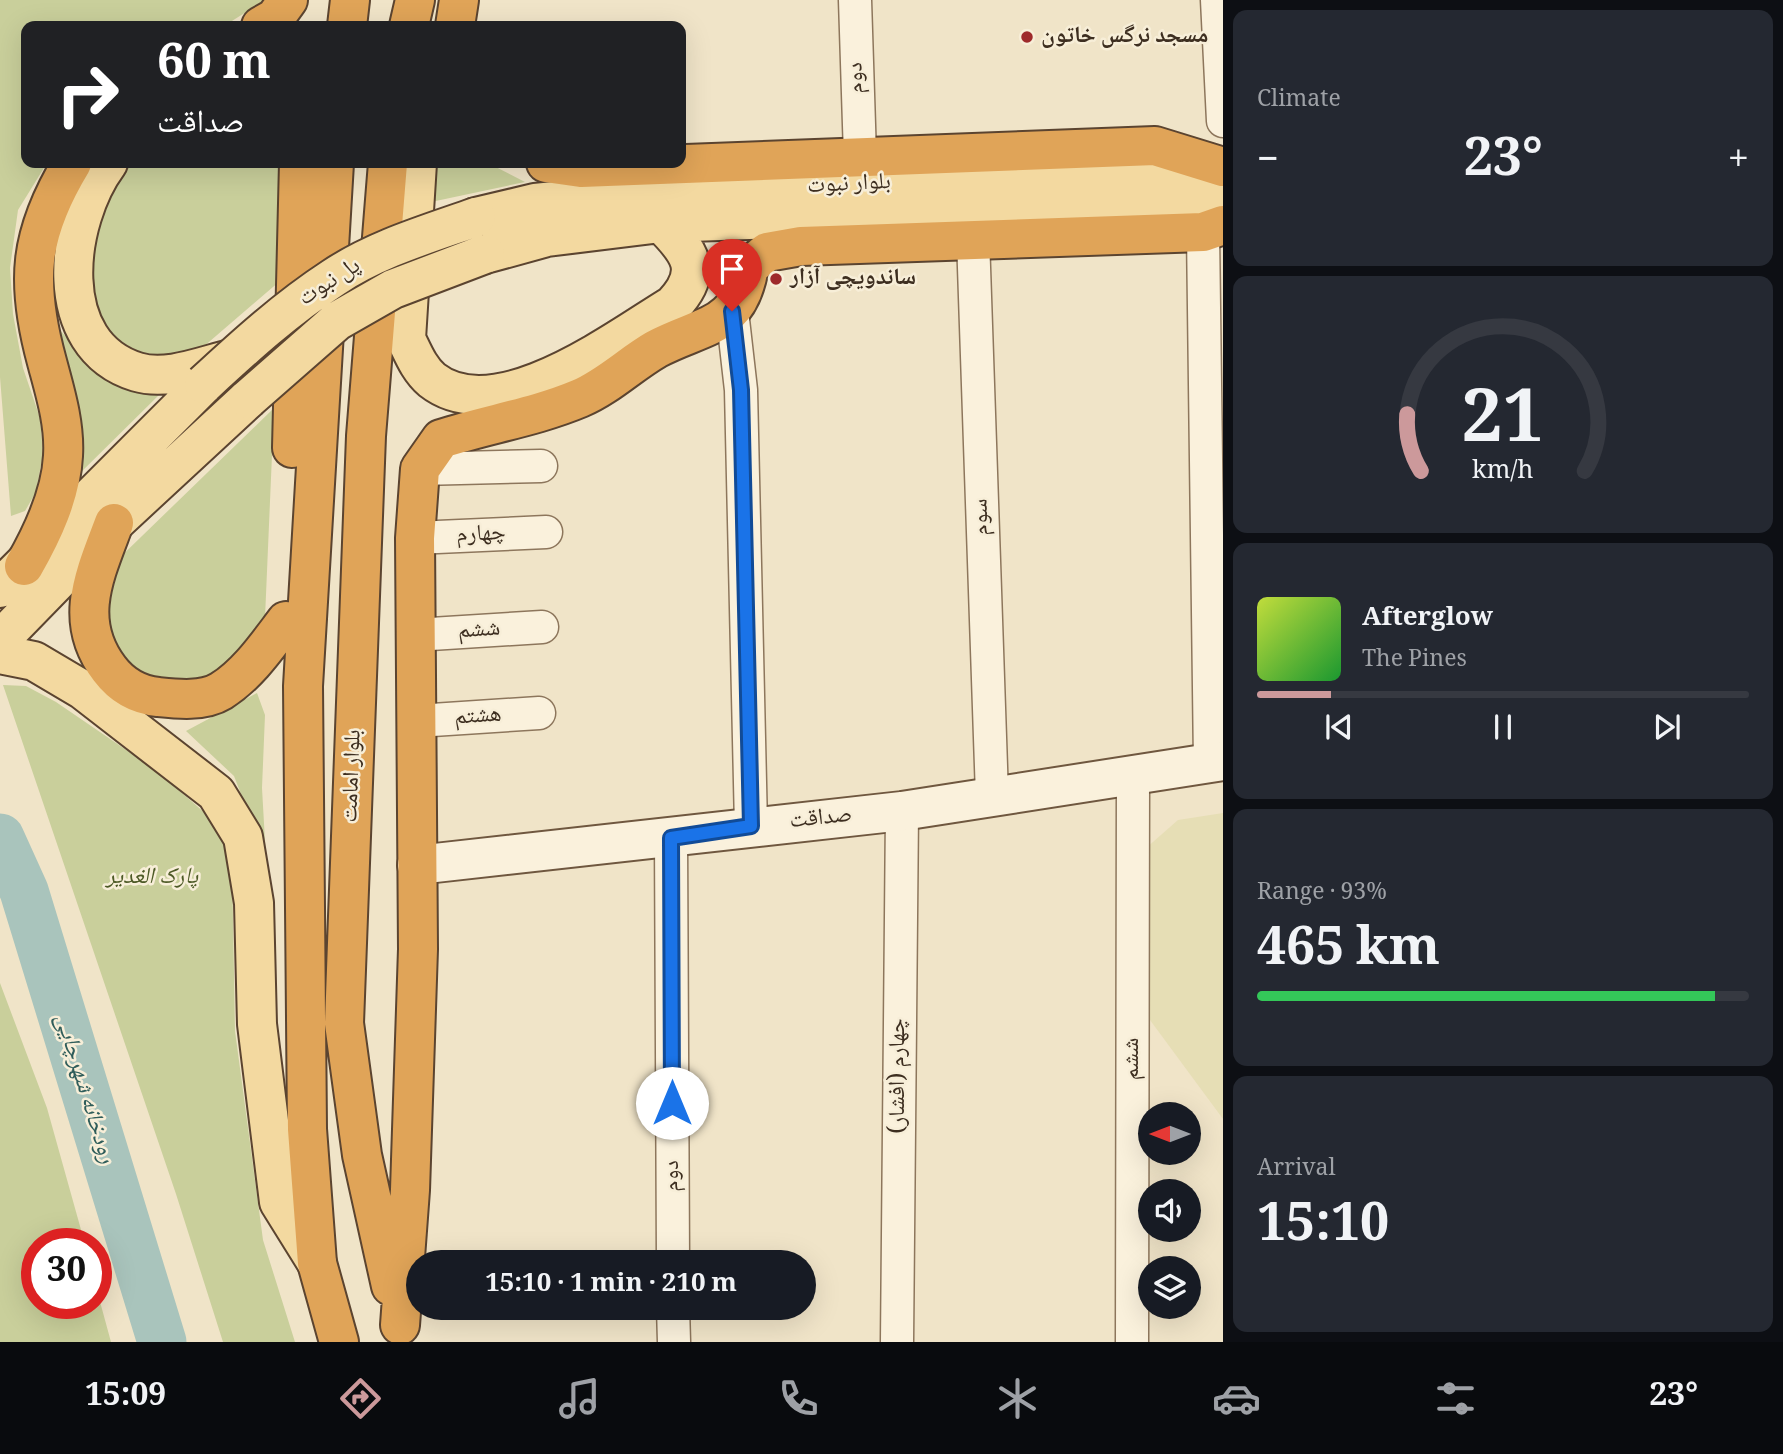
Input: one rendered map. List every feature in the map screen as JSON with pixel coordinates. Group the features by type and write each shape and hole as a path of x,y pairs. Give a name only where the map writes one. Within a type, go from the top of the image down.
{"highway":[{"path":"270,21 288,0"},
{"path":"306,21 308,0"},
{"path":"348,21 350,0"},
{"path":"410,21 415,0"},
{"path":"456,21 459,0"},
{"path":"686,164 1155,146 1223,167"},
{"path":"12,577 44,532 63,457 61,418 38,324 33,279 36,241 50,199 69,168"},
{"name":"بلوار امامت","path":"334,168 303,686 307,1129 317,1263 339,1342"},
{"name":"بلوار امامت","path":"387,168 382,204 366,436 344,1023 362,1155 403,1334"},
{"path":"297,174 286,621 303,686"},
{"path":"403,1334 418,948 415,538 420,468 441,439 536,414 582,397 644,356 707,329 732,311 745,291 748,267 767,252 801,246 973,238 1216,221"},
{"path":"114,523 93,578 88,614 97,653 118,680 136,691 145,696 184,700 219,693 250,667 286,621"}],"main road":[{"name":"بلوار نبوت","path":"476,216 535,204 605,195 1223,167"},
{"path":"105,168 88,196 76,242 73,281 85,330 116,363 139,372 161,375 218,371"},
{"path":"417,168 406,339 416,362 431,379 463,392 514,389 555,377 673,305 688,289 691,267 681,243 661,223"},
{"name":"پل نبوت","path":"12,577 218,371 334,277 382,252 476,216"},
{"name":"بلوار نبوت","path":"485,254 547,237 661,223 1216,221"},
{"name":"پل نبوت","path":"0,640 114,523 248,398 337,321 393,289 485,254"},
{"path":"0,654 34,661 83,690 216,793 243,837 254,903 257,1024 279,1202 317,1263"}],"street":[{"name":"دوم","path":"855,0 860,156"},
{"path":"1217,0 1223,121"},
{"path":"1216,221 1216,762"},
{"name":"سوم","path":"973,238 992,796"},
{"path":"732,311 741,390 751,826"},
{"path":"420,468 541,466"},
{"name":"چهارم","path":"415,538 546,532"},
{"name":"ششم","path":"415,635 542,627"},
{"name":"هشتم","path":"417,721 539,713"},
{"name":"صداقت","path":"417,865 901,811 1216,762"},
{"name":"ششم","path":"1132,1342 1133,776"},
{"name":"چهارم (افشار)","path":"897,1342 901,811"},
{"name":"دوم","path":"671,838 673,1250"},
{"path":"673,1320 674,1342"}],"shaded area":[{"path":"1223,813 1223,1119 1150,1020 1145,849 1178,820"}],"green space":[{"path":"0,0 265,0 232,21 21,21 21,168 44,168 18,210 10,268 13,314 23,368 40,418 43,454 36,492 25,511 11,516 0,377"},
{"path":"119,168 284,168 287,275 195,354 141,358 91,319 83,267"},
{"path":"433,168 498,168 525,182 431,202"},
{"path":"51,320 101,376 120,388 162,392 68,485"},
{"path":"274,408 265,618 248,651 216,679 184,688 147,681 119,664 103,633 108,569"},
{"name":"پارک الغدیر","path":"3,685 26,686 56,702 157,771 214,821 232,863 235,1031 263,1240 295,1342 223,1342 176,1194"},
{"path":"257,693 265,715 262,788 266,859 234,776 186,731"},
{"path":"0,983 47,1108 81,1228 21,1228 21,1319 105,1319 111,1342 0,1342"}],"waterway":[{"name":"رودخانه شهرچایی","path":"0,838 24,891 162,1342"}],"place":[{"name":"مسجد نرگس خاتون","path":"1027,37"},
{"name":"ساندویچی آزار","path":"776,279"}],"route":[{"path":"672,1103 671,838 751,826 741,390 732,311"}]}
